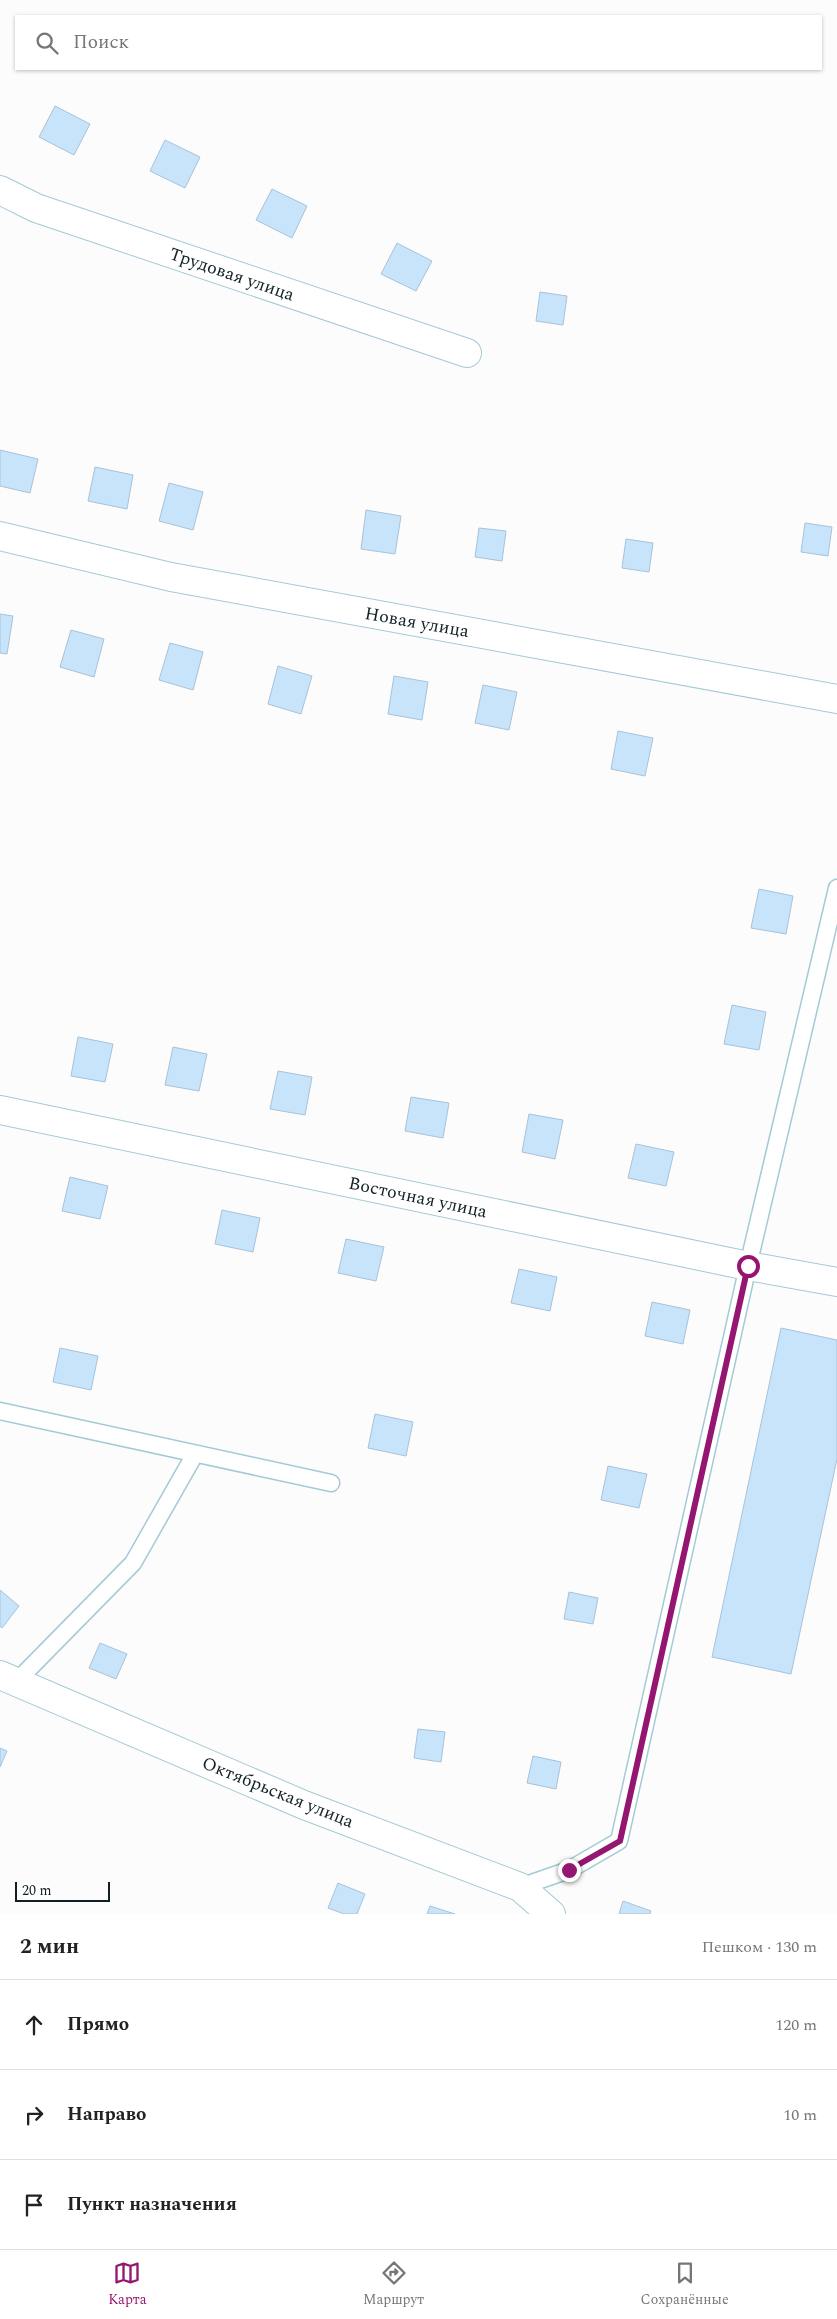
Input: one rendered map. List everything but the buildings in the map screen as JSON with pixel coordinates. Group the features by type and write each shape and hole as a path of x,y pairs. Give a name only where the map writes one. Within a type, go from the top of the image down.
{"street":[{"name":"Трудовая улица","path":"0,190 36,208 467,353"},
{"name":"Новая улица","path":"0,536 171,577 837,699"},
{"name":"Восточная улица","path":"0,1110 748,1266 837,1282"},
{"name":"Октябрьская улица","path":"8,1678 304,1805 520,1887 551,1914"}],"lane":[{"path":"520,1887 569,1870 620,1841 748,1266 837,888"},
{"path":"0,1411 331,1483"},
{"path":"8,1678 133,1563 195,1454"}],"route":[{"path":"569,1870 620,1841 748,1266"}]}
